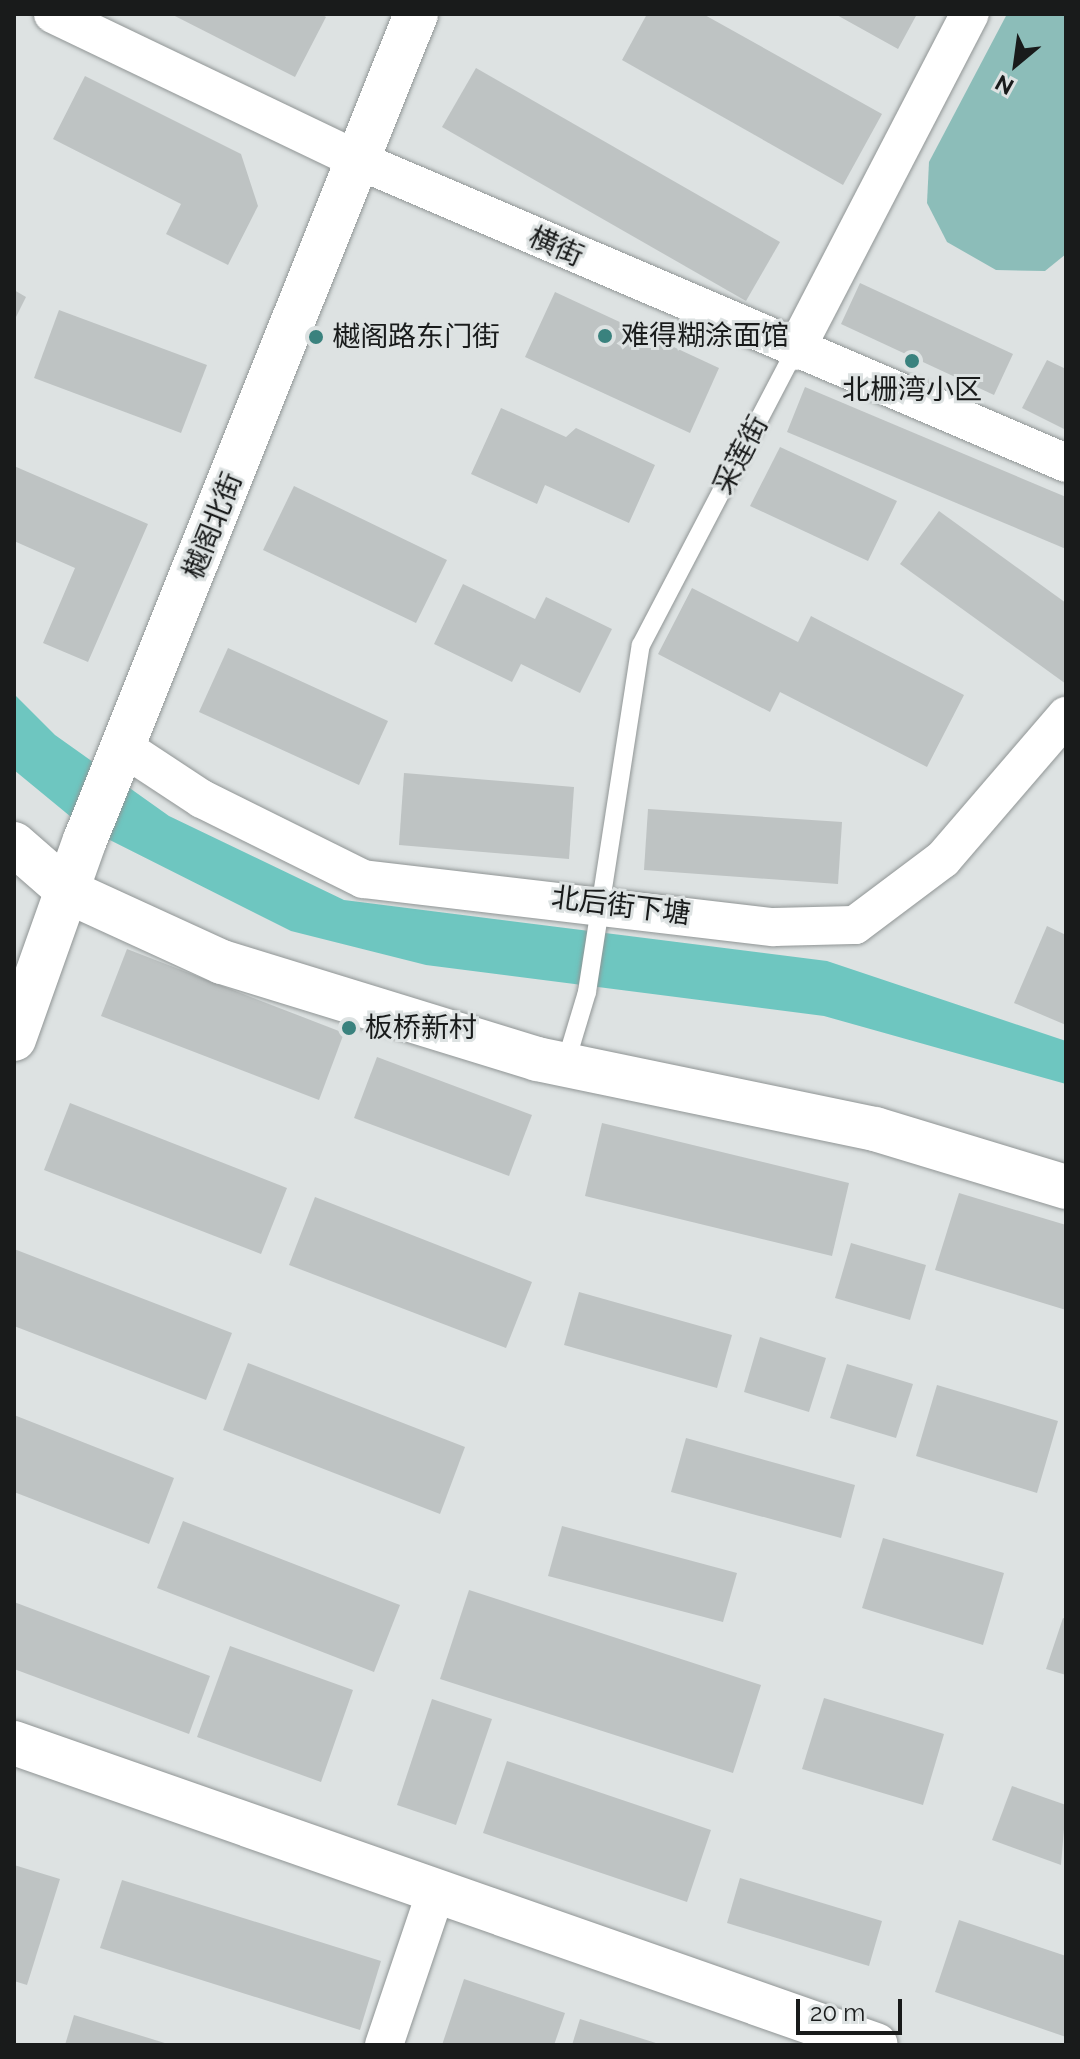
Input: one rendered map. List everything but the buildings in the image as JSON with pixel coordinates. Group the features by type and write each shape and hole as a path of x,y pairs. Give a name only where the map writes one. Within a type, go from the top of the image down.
{"street":[{"name":"横街","path":"53,14 360,161 795,351 1066,463"},
{"name":"樾阁北街","path":"14,1039 69,892 85,840 360,161 416,14"},
{"name":"采莲街","path":"795,351 970,14"},
{"name":"北后街下塘","path":"123,747 202,799 363,879 601,913 774,927 855,925 943,859 1066,716"},
{"path":"14,844 69,892 222,962 565,1065 875,1129 1066,1187"},
{"path":"14,1743 866,2043"},
{"path":"384,2045 436,1891"}],"lane":[{"name":"采莲街","path":"565,1065 587,992 641,645 795,351"}],"shaded area":[{"path":"1007,14 1066,14 1066,254 1045,271 996,270 947,242 927,203 929,162"},
{"path":"14,694 55,735 169,816 344,900 827,961 1066,1041 1066,1084 824,1016 426,965 291,931 82,826 14,770"}],"place":[{"name":"难得糊涂面馆","path":"605,336"},
{"name":"樾阁路东门街","path":"316,337"},
{"name":"北栅湾小区","path":"912,361"},
{"name":"板桥新村","path":"349,1028"}]}
